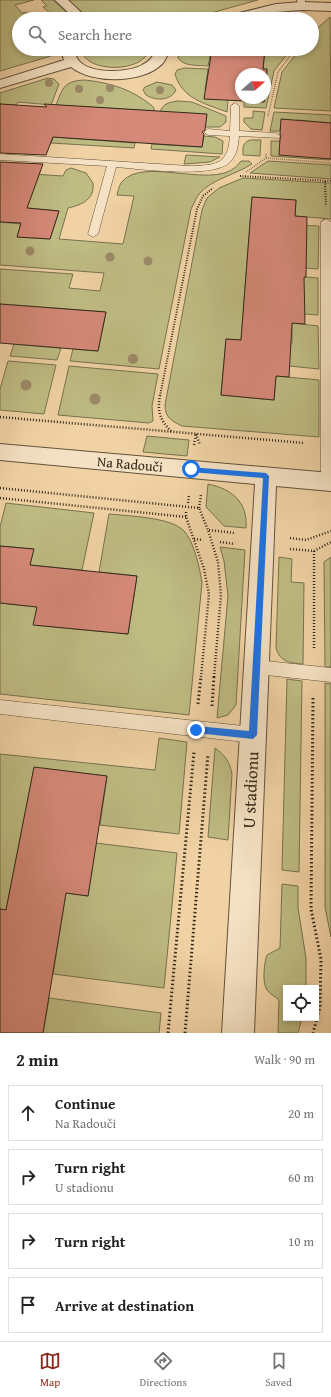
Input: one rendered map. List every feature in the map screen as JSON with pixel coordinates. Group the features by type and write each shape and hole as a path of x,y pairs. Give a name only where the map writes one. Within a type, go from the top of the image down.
{"street":[{"path":"61,0 74,12"},
{"path":"257,12 301,3 331,7"},
{"path":"69,56 72,62 93,73 123,75 149,67 161,56"},
{"path":"0,84 72,62"},
{"name":"Na Radouči","path":"0,452 329,482"},
{"name":"U stadionu","path":"238,1033 266,476"}],"lane":[{"path":"0,157 188,169 218,167 228,161 233,153 235,106"},
{"path":"208,132 276,136"},
{"path":"93,234 112,164"},
{"path":"326,222 327,445 329,482"},
{"path":"256,667 331,676"},
{"path":"0,707 196,730 253,735"}],"path":[{"path":"267,122 278,72 290,56"},
{"path":"266,152 266,158"},
{"path":"331,163 266,158 239,176 331,181"},
{"path":"326,181 326,222"},
{"path":"172,432 158,415 158,406 197,209 203,196 215,186"},
{"path":"0,417 327,445"},
{"path":"0,488 199,508 208,530"},
{"path":"0,498 186,517"},
{"path":"168,1033 209,594 204,569 186,517 186,512"},
{"path":"306,540 331,531"},
{"path":"194,539 203,540"},
{"path":"286,549 314,551 331,542"},
{"path":"313,1033 320,1007 321,959 311,909 314,551"}],"shaded area":[{"path":"0,0 34,0 15,5 21,12 12,12 12,56 51,56 0,71"},
{"path":"41,0 53,0 66,12 49,12 43,7 47,6"},
{"path":"68,0 258,0 214,12 82,12"},
{"path":"330,17 331,111 274,108 282,72 295,56 319,56 319,27"},
{"path":"146,56 137,63 114,67 92,63 85,57"},
{"path":"179,56 210,56 208,66 184,63 178,58"},
{"path":"264,56 286,56 274,71 271,85 271,68 263,68"},
{"path":"184,68 208,69 205,90 211,90 228,100 227,112 203,103 189,95 183,89 175,74 177,70"},
{"path":"48,78 54,79 59,84 51,105 18,102 16,105 0,104 0,93"},
{"path":"85,80 112,85 128,91 151,105 154,108 154,111 56,105 65,86 73,82"},
{"path":"157,82 172,85 176,90 174,94 162,99 146,95 143,90 145,87"},
{"path":"178,101 192,102 226,116 226,122 220,127 205,127 206,117 160,112 165,105"},
{"path":"244,104 267,104 266,108 244,107"},
{"path":"253,111 265,112 262,130 251,129 244,122 244,118 253,118"},
{"path":"274,112 331,115 331,123 298,120 281,123 280,131 270,131"},
{"path":"204,136 215,137 223,141 222,154 151,149 152,144 202,147"},
{"path":"53,137 135,143 134,148 51,143"},
{"path":"250,140 261,140 260,156 243,155 244,144"},
{"path":"271,141 280,141 330,156 330,160 271,156"},
{"path":"186,155 220,157 210,162 184,164"},
{"path":"241,161 249,161 252,164 204,189 199,194 191,209 159,369 70,361 73,349 98,351 106,312 0,304 0,269 73,274 69,288 100,291 104,273 0,265 0,222 21,224 17,237 50,239 59,211 27,208 36,182 0,172 63,176 66,170 71,168 86,173 93,183 92,193 83,203 68,208 59,239 123,244 134,196 117,195 121,183 132,175 146,172 163,172 216,175 231,170"},
{"path":"268,161 331,165 331,179 250,173"},
{"path":"243,178 331,183 331,219 295,216 296,201 252,197 241,340 226,339 221,395 274,400 276,376 319,380 319,437 182,426 172,421 166,413 165,405 202,210 207,198 219,188"},
{"path":"295,225 319,226 318,269 294,267"},
{"path":"294,276 318,278 318,315 293,313"},
{"path":"292,323 318,326 319,369 289,366 277,343 292,344"},
{"path":"14,344 61,348 57,360 10,356"},
{"path":"8,361 56,365 44,414 0,410 0,389"},
{"path":"69,366 158,374 152,406 153,421 149,423 58,415"},
{"path":"147,436 189,440 187,456 143,452"},
{"path":"208,484 224,489 237,498 244,511 246,528 224,526 206,507"},
{"path":"6,503 94,513 82,570 30,565 33,549 0,546 0,527"},
{"path":"109,514 149,518 178,526 188,536 194,548 202,583 189,715 0,694 0,603 37,607 34,625 128,634 137,576 99,572"},
{"path":"220,547 245,550 236,705 228,715 217,718 228,596 224,561"},
{"path":"279,557 292,559 291,582 304,583 303,664 286,661 280,656 276,648"},
{"path":"331,557 331,667 325,667 324,562"},
{"path":"287,679 302,681 299,872 282,870"},
{"path":"325,683 331,684 331,937 325,907"},
{"path":"159,738 187,742 179,834 100,825 107,776 34,768 6,910 0,909 0,754 155,770"},
{"path":"215,748 222,753 226,759 232,774 228,840 208,837"},
{"path":"96,843 177,853 164,988 53,974 66,893 88,896"},
{"path":"282,884 298,886 298,908 306,958 306,985 283,985 283,1021 301,1021 298,1033 278,1033 279,1000 267,990 264,983 264,968 267,955 280,948"},
{"path":"49,998 161,1013 159,1033 43,1033"}],"building":[{"path":"211,56 264,56 263,68 235,68 235,101 204,99"},
{"path":"0,104 47,107 44,104 207,114 205,130 202,132 204,134 202,147 53,137 46,155 0,153"},
{"path":"281,119 331,123 331,159 279,155"},
{"path":"0,162 43,164 27,208 59,211 50,239 17,237 21,223 0,222"},
{"path":"252,197 296,200 295,216 307,217 306,277 304,277 305,324 292,323 289,377 276,376 274,400 221,395 226,339 241,340"},
{"path":"0,304 106,312 98,351 0,343"},
{"path":"0,546 34,549 30,565 137,576 128,634 33,625 37,607 0,603"},
{"path":"34,767 107,776 88,896 66,893 43,1033 0,1033 0,909 6,910"}],"route":[{"path":"191,469 266,476 253,735 196,730"}]}
